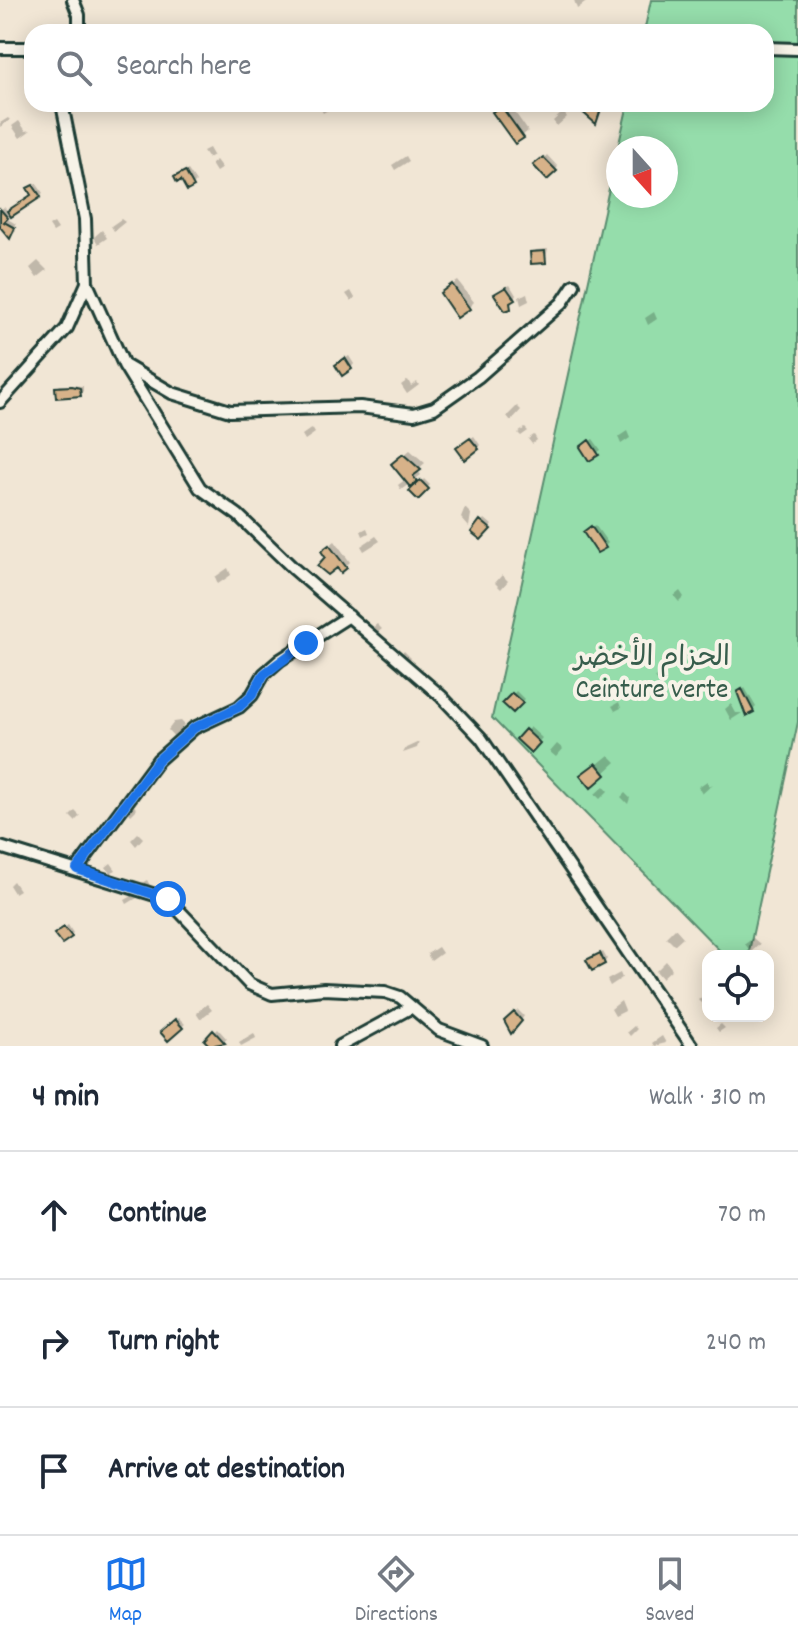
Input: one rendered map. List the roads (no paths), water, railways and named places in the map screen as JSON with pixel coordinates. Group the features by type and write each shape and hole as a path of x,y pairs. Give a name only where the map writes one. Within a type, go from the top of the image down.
{"street":[{"path":"73,0 79,24"},
{"path":"0,48 24,48"},
{"path":"774,48 798,49"},
{"path":"64,112 85,219 87,283 124,365 200,488 238,515 441,696 495,754 692,1046"},
{"path":"0,402 72,322 87,283"},
{"path":"124,365 172,393 230,411 360,407 414,414 434,408 478,377 562,303 574,285"},
{"path":"77,869 158,760 194,728 239,707 252,695 264,674 280,660 349,616"},
{"path":"0,847 168,899 249,984 272,994 360,989 400,997 439,1030 482,1046"},
{"path":"340,1046 412,1007"}],"park label":[{"name":"الحزام الأخضر Ceinture verte","path":"652,671"}]}
